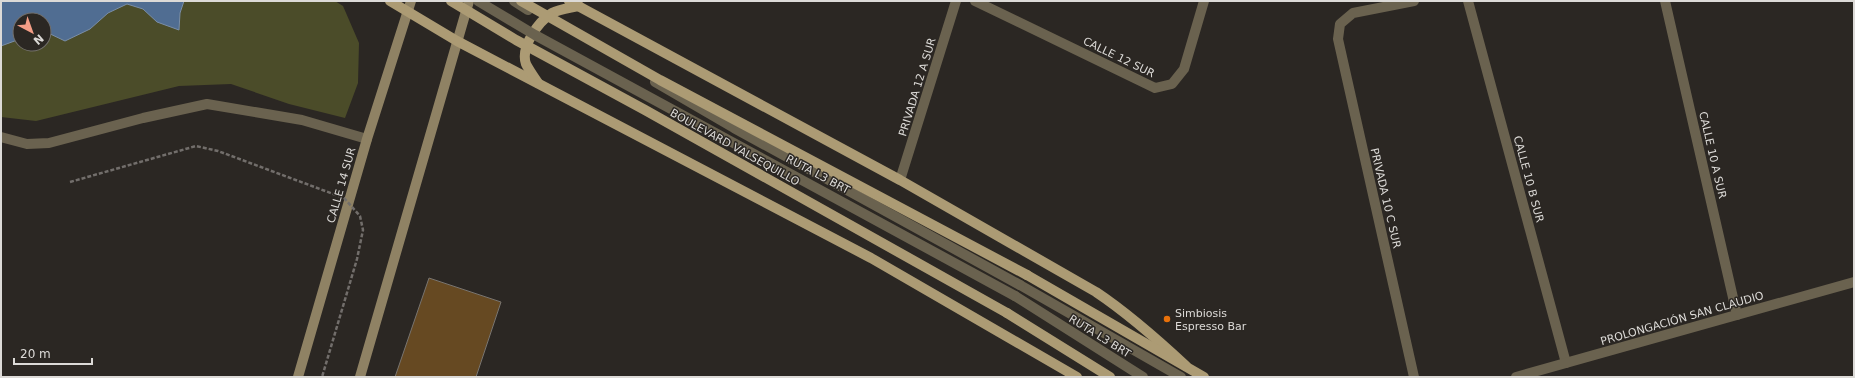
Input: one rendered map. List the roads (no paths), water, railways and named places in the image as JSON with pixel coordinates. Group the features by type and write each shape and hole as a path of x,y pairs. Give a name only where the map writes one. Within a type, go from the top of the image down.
{"main road":[{"path":"390,1 457,41 871,258 1077,377"},
{"name":"CALLE 14 SUR","path":"298,377 367,139 411,1"},
{"name":"BOULEVARD VALSEQUILLO","path":"451,1 516,40 645,110 1007,313 1110,377"},
{"path":"360,377 469,1"},
{"name":"BOULEVARD VALSEQUILLO","path":"521,1 660,80 1026,275 1186,366"},
{"path":"569,1 900,180 1096,292 1120,308 1154,335 1186,366 1204,377"},
{"path":"538,83 526,63 526,50 530,40 542,22 552,13 579,6"}],"street":[{"name":"RUTA L3 BRT","path":"478,1 535,35 1014,296 1143,377"},
{"path":"514,1 734,128 1020,285 1181,377"},
{"name":"PRIVADA 12 A SUR","path":"900,180 956,1"},
{"name":"CALLE 12 SUR","path":"975,1 1155,88 1172,84 1184,69 1204,1"},
{"name":"PRIVADA 10 C SUR","path":"1414,1 1353,13 1340,24 1338,39 1414,377"},
{"name":"CALLE 10 B SUR","path":"1468,1 1566,363"},
{"name":"CALLE 10 A SUR","path":"1664,1 1737,315"},
{"path":"1,137 27,144 49,143 143,118 207,104 302,120 367,139"},
{"name":"PROLONGACIÓN SAN CLAUDIO","path":"1516,377 1854,282"}],"water":[{"path":"1,1 184,1 180,13 179,30 157,22 143,9 127,4 108,13 90,29 65,41 52,35 52,12 12,12 12,42 1,46"}],"place":[{"name":"Simbiosis Espresso Bar","path":"1167,319"}]}
